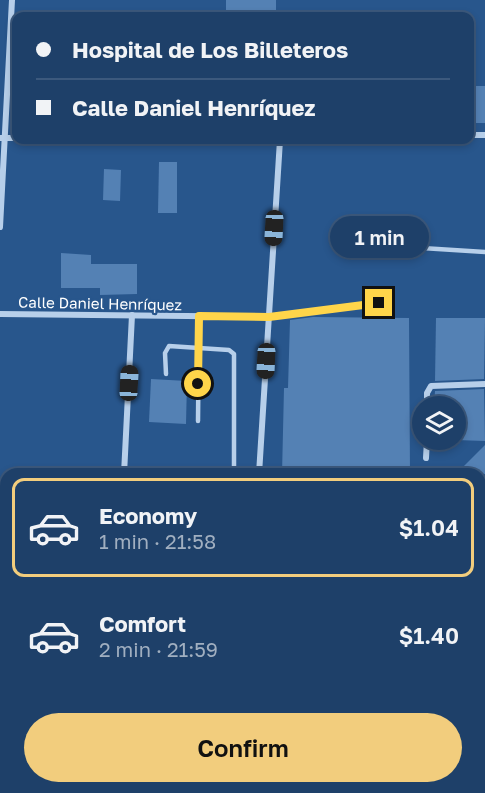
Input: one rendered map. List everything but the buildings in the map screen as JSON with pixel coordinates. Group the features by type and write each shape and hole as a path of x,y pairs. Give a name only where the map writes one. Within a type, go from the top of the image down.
{"street":[{"path":"0,227 2,138 12,0"},
{"path":"259,468 280,144"},
{"name":"Calle Daniel Henríquez","path":"0,314 269,317 379,303"},
{"path":"124,468 132,315"},
{"path":"427,396 431,386 485,384"},
{"path":"426,450 426,458"}],"lane":[{"path":"406,247 485,252"},
{"path":"198,421 199,316"},
{"path":"166,374 165,352 169,346 229,350 234,354 234,468"}],"route":[{"path":"198,384 199,316 269,317 379,303"}]}
